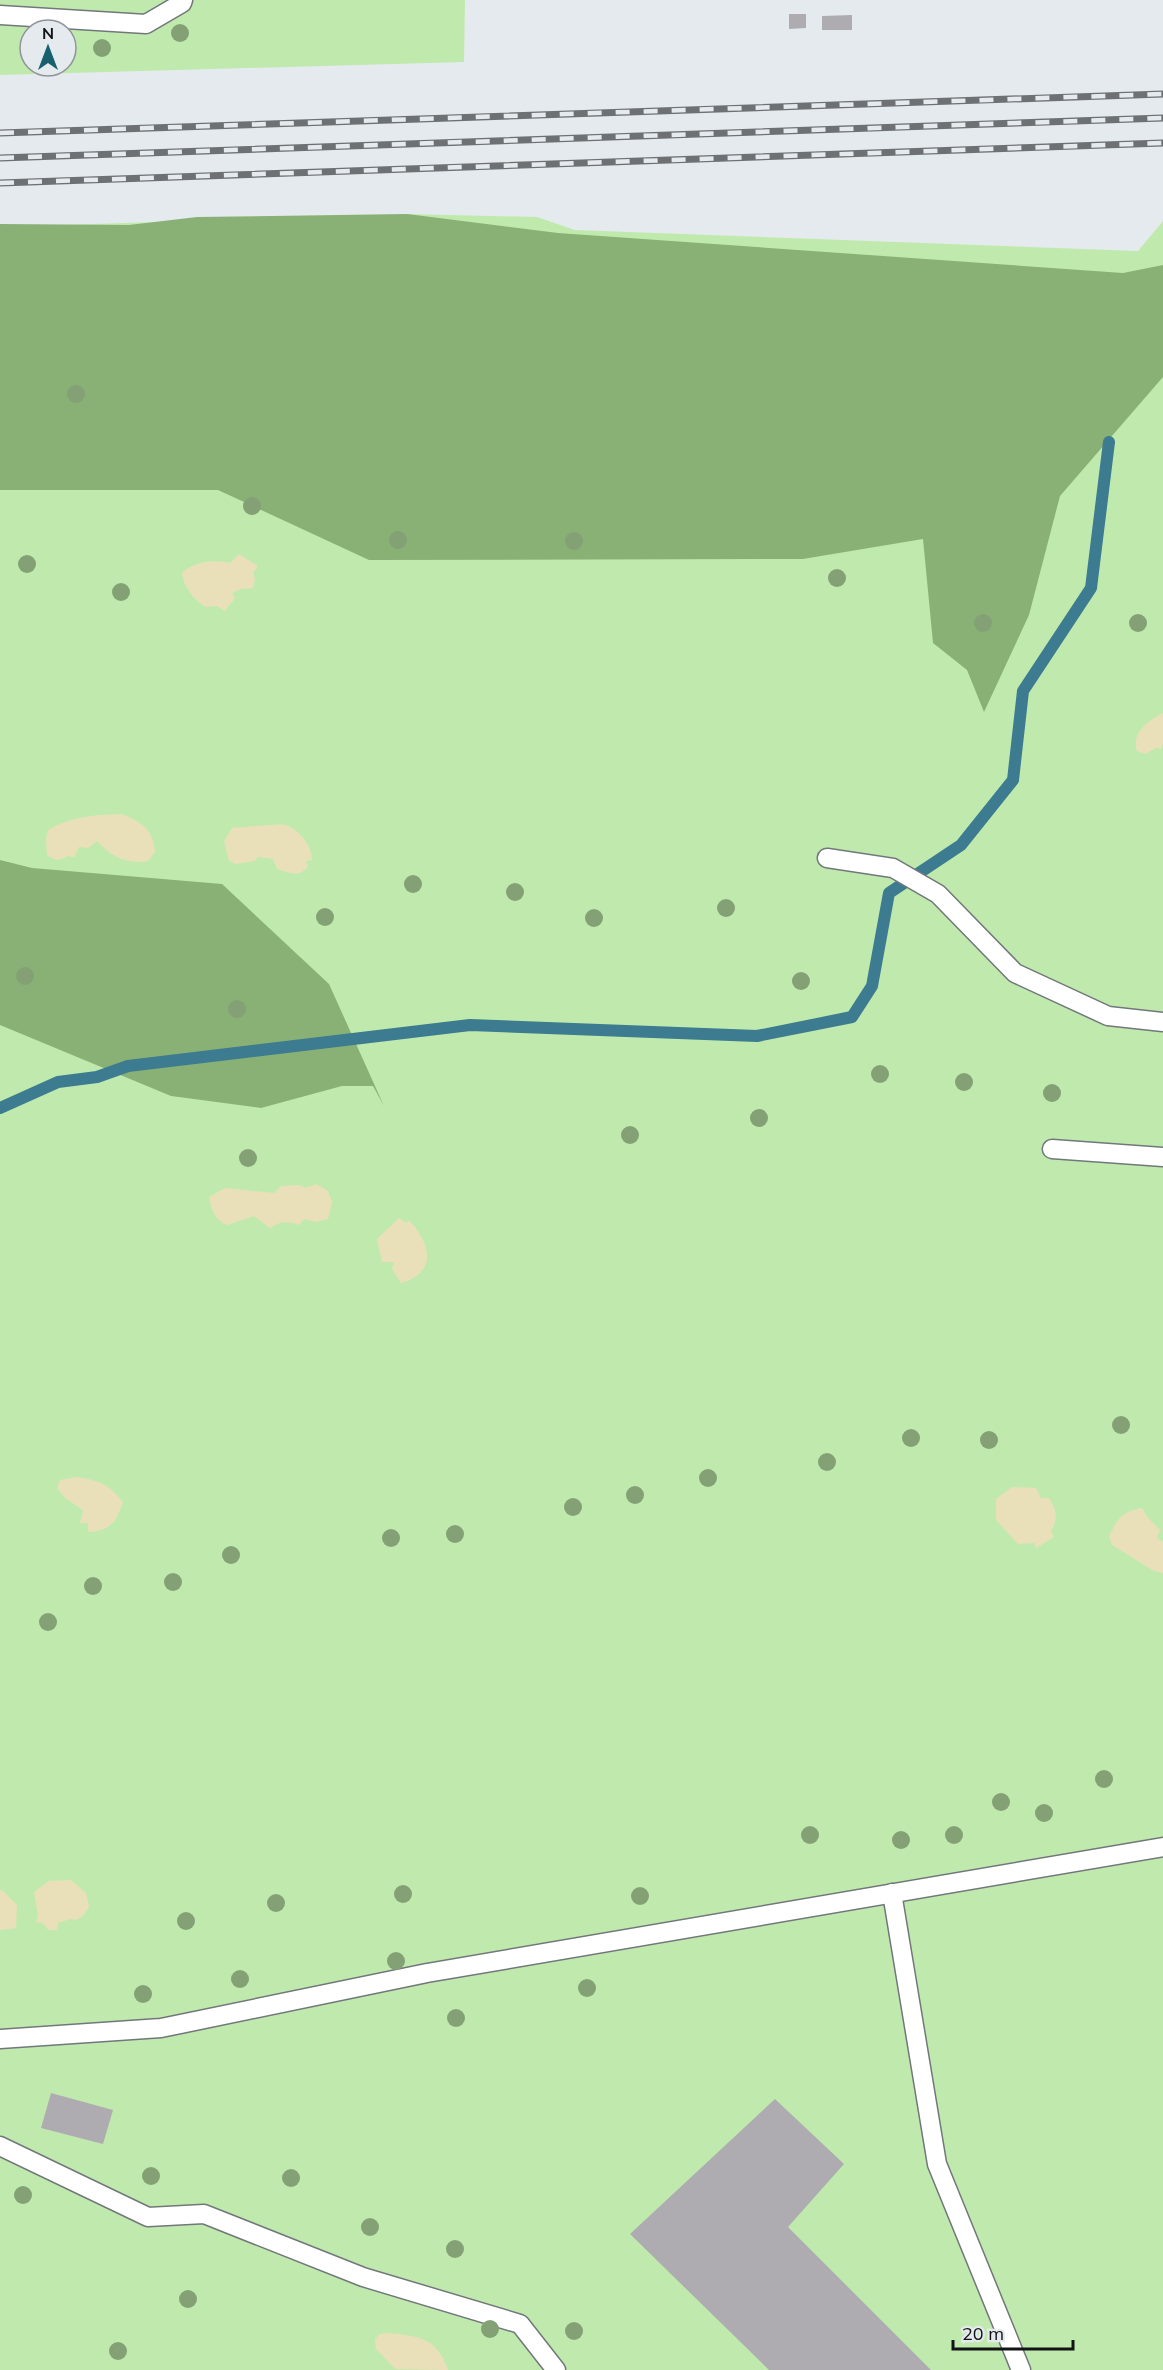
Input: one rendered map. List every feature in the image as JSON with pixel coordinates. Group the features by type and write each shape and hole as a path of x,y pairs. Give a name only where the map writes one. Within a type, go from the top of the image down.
{"lane":[{"path":"0,15 146,24 182,3 183,0"},
{"path":"827,858 893,868 938,894 1015,973 1108,1016 1163,1022"},
{"path":"1052,1149 1163,1156"},
{"path":"0,2039 161,2028 427,1973 1163,1847"},
{"path":"892,1893 937,2164 1020,2370"},
{"path":"0,2146 148,2217 204,2214 363,2277 520,2324 556,2370"}],"green space":[{"path":"0,0 465,0 464,62 78,73 78,18 18,18 18,74 0,75"},
{"path":"407,214 537,217 575,230 1138,251 1163,221 1163,2370 0,2370 0,227"},
{"path":"407,214 558,233 1123,273 1163,265 1163,377 1060,496 1029,615 984,712 967,670 933,643 923,539 803,559 369,560 218,490 0,490 0,224 129,225 197,217"},
{"path":"0,860 32,868 222,884 329,984 384,1106 373,1086 342,1086 261,1108 171,1096 0,1025"}],"sand":[{"path":"239,554 258,566 253,573 255,580 253,588 241,589 232,593 235,598 225,611 217,606 205,607 190,592 182,573 204,562 230,563"},
{"path":"1163,713 1163,744 1160,750 1158,747 1145,754 1137,751 1136,738 1142,728"},
{"path":"122,814 145,827 152,837 155,852 148,861 133,862 120,858 97,841 88,848 79,847 74,857 67,856 57,860 47,855 48,830 57,825 75,819"},
{"path":"270,825 290,827 304,839 310,849 312,860 306,861 308,866 305,870 294,874 286,872 277,869 273,859 258,857 255,861 236,864 229,861 224,841 232,828"},
{"path":"316,1184 328,1191 332,1202 328,1219 315,1222 304,1219 299,1225 284,1222 270,1228 254,1216 227,1225 214,1213 209,1197 225,1188 274,1193 281,1186 299,1185 306,1188"},
{"path":"399,1218 406,1223 409,1220 416,1229 426,1247 427,1256 426,1264 421,1272 401,1283 392,1269 394,1262 382,1262 377,1239"},
{"path":"76,1477 102,1484 113,1491 123,1502 112,1524 102,1530 88,1532 88,1523 80,1523 83,1510 65,1498 57,1488 60,1480"},
{"path":"1012,1487 1036,1488 1041,1498 1049,1498 1053,1506 1056,1518 1051,1531 1054,1537 1036,1548 1034,1543 1018,1544 996,1520 996,1499"},
{"path":"1142,1508 1160,1530 1157,1538 1163,1542 1163,1573 1154,1571 1112,1545 1109,1536 1121,1516 1129,1511"},
{"path":"71,1880 86,1893 89,1907 83,1916 76,1920 70,1919 58,1923 57,1930 48,1930 43,1923 36,1922 38,1915 34,1892 49,1881"},
{"path":"0,1890 17,1905 16,1928 0,1930"},
{"path":"380,2334 408,2335 425,2340 438,2351 448,2370 395,2369 376,2349 375,2339"}],"building":[{"path":"789,14 806,14 806,28 789,29"},
{"path":"852,15 852,30 822,30 822,16"},
{"path":"51,2093 113,2110 103,2144 41,2128"},
{"path":"775,2099 844,2164 788,2227 931,2370 769,2370 630,2234"}],"waterway":[{"path":"0,1108 58,1082 97,1077 128,1066 470,1025 757,1036 852,1017 872,986 889,893 961,845 1013,780 1023,691 1091,588 1109,442"}],"railway":[{"path":"0,133 1163,94"},
{"path":"0,158 1163,118"},
{"path":"0,183 1163,143"}]}
